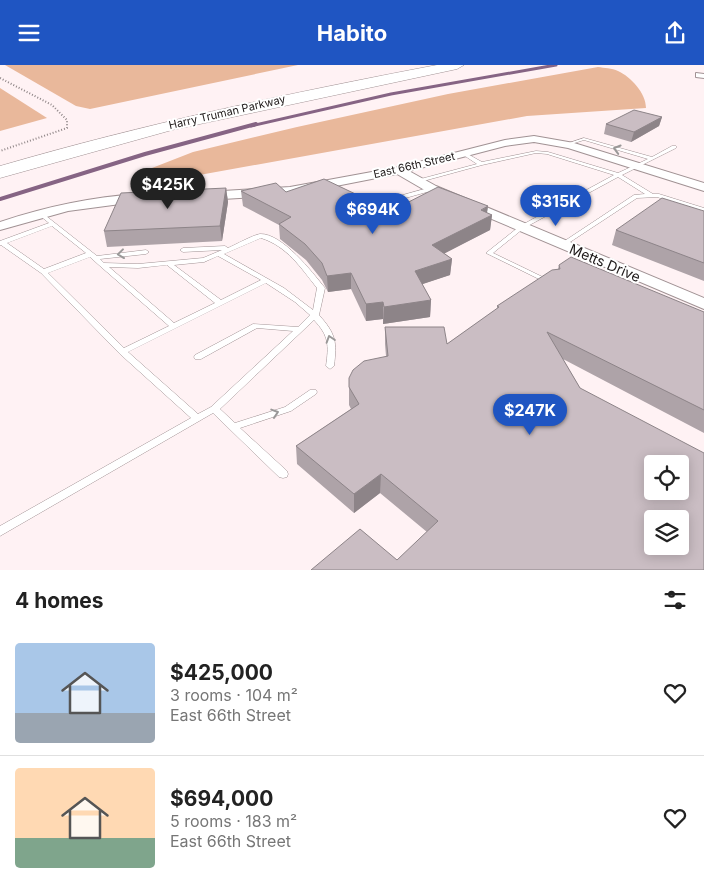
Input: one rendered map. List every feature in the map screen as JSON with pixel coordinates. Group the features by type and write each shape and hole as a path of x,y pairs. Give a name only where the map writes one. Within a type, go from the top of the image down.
{"highway":[{"path":"151,120 252,95 401,65"},
{"name":"Harry Truman Parkway","path":"0,161 151,120 256,97 421,65"},
{"name":"Harry Truman Parkway","path":"0,172 181,122 457,65"},
{"path":"383,79 474,65"}],"street":[{"name":"East 66th Street","path":"190,196 264,194 336,185 505,143 534,139 568,144 704,187"},
{"name":"Metts Drive","path":"398,170 432,189 704,304"},
{"path":"0,227 41,214 100,201 155,197"}],"lane":[{"path":"568,144 584,139 651,158"},
{"path":"552,284 489,253 522,227 674,147"},
{"path":"416,181 536,152 548,153 618,175 651,195"},
{"path":"464,153 481,164"},
{"path":"368,201 377,204 432,189"},
{"path":"562,245 636,196 657,195 704,210"},
{"path":"41,214 94,256 174,327"},
{"path":"1,243 52,224"},
{"path":"0,531 214,409 316,314 321,289 293,254 274,240 261,236 204,260 102,265"},
{"path":"1,243 43,272 123,352 197,418"},
{"path":"183,250 232,248"},
{"path":"43,272 94,256 146,252"},
{"path":"219,254 316,314 330,337 332,347 330,366"},
{"path":"168,263 220,303"},
{"path":"123,352 265,281"},
{"path":"198,357 256,326 299,329"},
{"path":"233,427 288,409 314,392"},
{"path":"214,409 283,474"}],"path":[{"path":"0,78 52,105 67,120 67,128 0,151"}],"shaded area":[{"path":"5,65 298,65 90,109 76,106"},
{"path":"598,67 616,70 628,77 641,91 646,108 527,116 144,185 134,175 193,152 297,127 448,94"},
{"path":"0,88 47,118 0,131"}],"building":[{"path":"634,110 662,117 634,132 606,124"},
{"path":"324,179 391,211 438,187 488,206 481,210 492,215 432,245 452,259 415,271 431,300 384,307 383,302 366,304 351,273 327,276 322,263 305,244 279,224 291,217 241,191 276,183 286,192"},
{"path":"226,188 220,226 104,231 121,193"},
{"path":"662,198 704,211 704,263 616,230"},
{"path":"571,257 704,312 704,410 547,332 580,388 704,453 704,570 311,570 360,529 397,560 438,521 381,474 354,494 296,446 359,404 349,387 349,378 353,370 364,361 388,356 385,327 444,327 447,344 499,307 497,306 552,270 560,269 559,265"}],"waterway":[{"path":"251,126 391,94 556,65"},
{"path":"0,199 145,154 256,124"}]}
